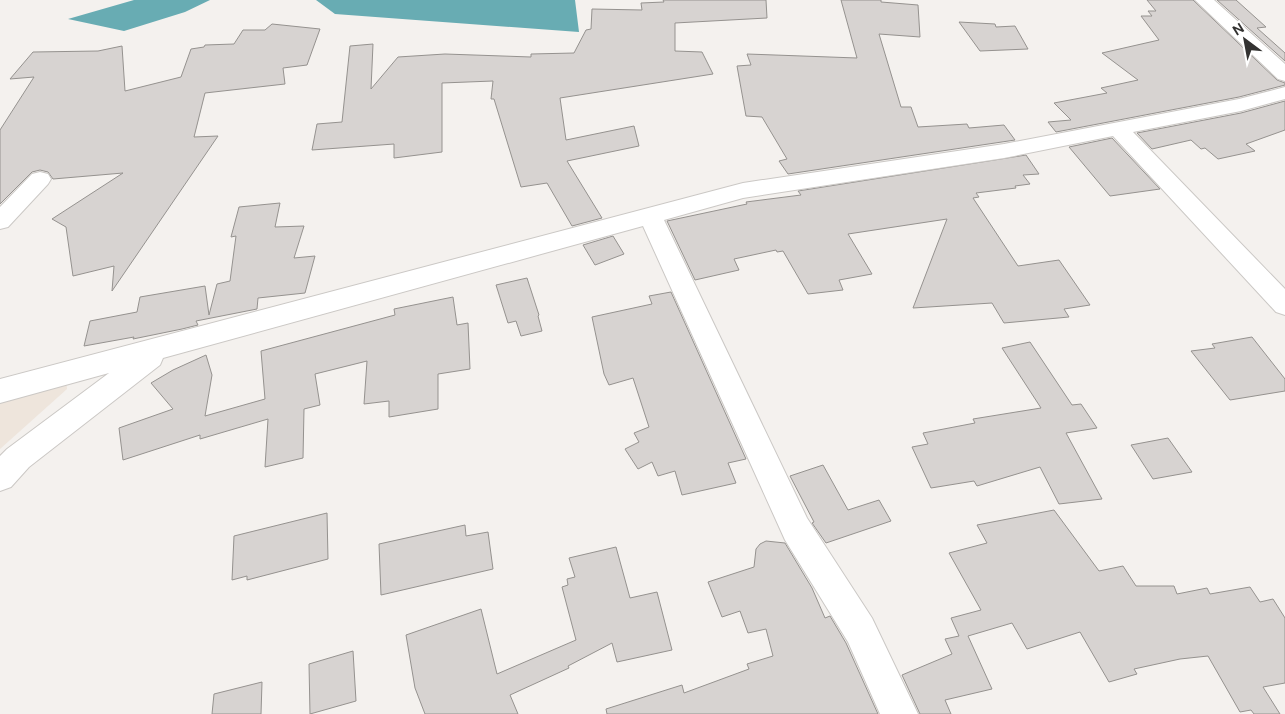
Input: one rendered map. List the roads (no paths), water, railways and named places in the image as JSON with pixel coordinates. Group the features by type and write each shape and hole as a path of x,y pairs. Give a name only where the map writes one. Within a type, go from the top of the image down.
{"street":[{"path":"1204,0 1285,75"},
{"path":"0,392 650,215 742,192 1004,152 1117,128 1241,105 1285,93"},
{"path":"1117,128 1285,305"},
{"path":"0,221 40,179"},
{"path":"650,215 796,529 860,630 900,714"},
{"path":"0,477 18,458 159,350"}],"water":[{"path":"134,0 210,0 185,12 124,31 68,19"},
{"path":"316,0 575,0 579,32 335,14"}]}
